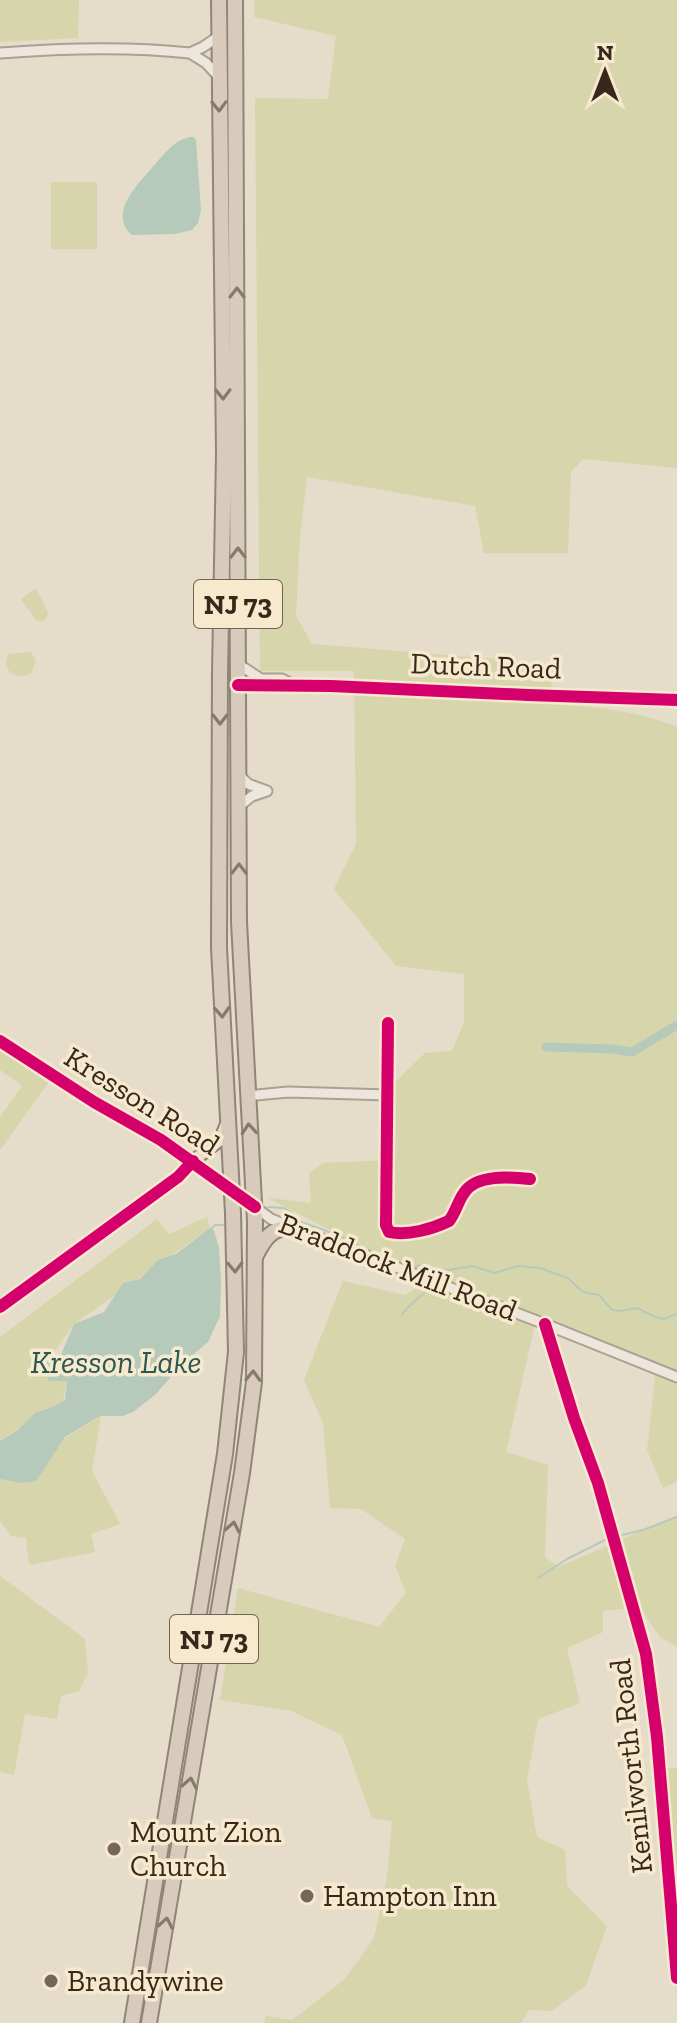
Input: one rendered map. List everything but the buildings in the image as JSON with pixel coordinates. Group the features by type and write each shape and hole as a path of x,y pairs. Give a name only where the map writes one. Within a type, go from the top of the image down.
{"highway":[{"name":"NJ 73","path":"132,2023 231,1414 237,1322 219,948 224,454 219,0"},
{"name":"NJ 73","path":"149,2023 254,1382 255,1207 239,922 235,0"},
{"path":"222,641 228,650 228,674 238,685"},
{"path":"254,1261 270,1234 279,1229 294,1228"}],"main road":[{"name":"Kresson Road","path":"0,1041 94,1102 161,1140 255,1207"},
{"path":"193,1161 220,1140 228,1118"}],"street":[{"path":"190,53 219,36"},
{"path":"0,53 146,48 190,53 206,63 219,77"},
{"name":"Dutch Road","path":"238,664 261,679 282,679 293,685"},
{"name":"Dutch Road","path":"238,685 677,700"},
{"path":"238,774 248,784 267,791 252,796 238,807"},
{"path":"388,1023 386,1225 389,1232 419,1230 449,1221 463,1193 472,1184 509,1177 530,1179"},
{"path":"247,1096 288,1092 388,1095"},
{"path":"0,1307 178,1177 193,1161"},
{"name":"Braddock Mill Road","path":"255,1207 271,1219 677,1377"},
{"name":"Kenilworth Road","path":"545,1324 598,1483 646,1654 657,1737 677,1978"}],"shaded area":[{"path":"0,0 79,0 78,38 0,42"},
{"path":"254,0 677,0 677,468 583,459 571,472 568,553 484,553 475,506 307,477 300,538 296,616 312,644 554,664 550,704 631,713 677,727 677,1482 663,1488 647,1450 656,1368 536,1320 506,1452 548,1465 545,1557 559,1567 677,1515 677,1647 660,1637 639,1607 603,1611 603,1632 567,1648 580,1703 538,1719 527,1780 537,1837 565,1850 567,1886 607,1926 586,1985 552,2011 529,2010 521,2023 264,2023 266,2016 292,2020 345,1979 374,1938 387,1877 392,1821 372,1818 342,1735 291,1711 220,1700 238,1588 379,1627 406,1593 395,1566 405,1539 361,1509 330,1508 323,1423 304,1380 343,1281 405,1295 428,1281 270,1198 311,1203 309,1173 323,1163 390,1160 394,1083 425,1053 452,1051 464,1022 464,974 396,966 334,889 356,844 354,671 260,671 255,98 328,99 336,36 254,17"},
{"path":"51,182 97,182 97,249 51,249"},
{"path":"36,588 48,613 41,622 36,620 21,599"},
{"path":"31,652 36,661 31,673 21,677 10,673 6,665 8,654"},
{"path":"0,1046 48,1083 0,1150 0,1117 22,1086 0,1070"},
{"path":"207,1217 210,1228 74,1324 46,1364 50,1381 67,1380 63,1401 0,1440 0,1337 157,1219 169,1234"},
{"path":"101,1416 92,1471 120,1524 91,1534 95,1552 29,1565 26,1538 11,1536 0,1521 0,1479"},
{"path":"0,1576 85,1639 88,1673 79,1691 61,1696 57,1719 25,1714 14,1775 0,1772"},
{"path":"659,1768 677,1768 677,1994"}],"water":[{"path":"190,137 196,141 201,210 198,223 192,230 175,234 132,235 125,227 123,218 127,200 168,150"},
{"name":"Kresson Lake","path":"210,1228 214,1230 219,1248 221,1281 220,1316 208,1342 181,1365 156,1394 133,1412 123,1416 100,1416 65,1437 36,1481 22,1483 0,1479 0,1441 18,1430 35,1413 65,1400 67,1381 49,1381 46,1366 48,1361 60,1357 74,1324 104,1312 123,1283 140,1279 158,1260 176,1254"}],"waterway":[{"path":"546,1047 632,1052 677,1025"},
{"path":"268,1207 284,1208 301,1222 388,1259"},
{"path":"210,1230 215,1225 223,1225"},
{"path":"409,1267 425,1265 449,1270 473,1266 494,1273 518,1266 540,1268 568,1278 583,1292 599,1295 612,1310 637,1308 664,1319 677,1314"},
{"path":"402,1315 431,1285"},
{"path":"618,1536 677,1517"},
{"path":"538,1578 607,1539"}],"cycle path":[{"path":"238,685 677,700"},
{"path":"388,1023 386,1225 389,1232 420,1231 449,1221 464,1193 477,1183 494,1178 530,1179"},
{"path":"0,1041 94,1102 161,1140 255,1207"},
{"path":"0,1307 178,1177 193,1161"},
{"path":"545,1324 598,1483 646,1654 657,1737 677,1978"}],"place":[{"name":"Mount Zion Church","path":"114,1849"},
{"name":"Hampton Inn","path":"307,1896"},
{"name":"Brandywine","path":"51,1981"}]}
